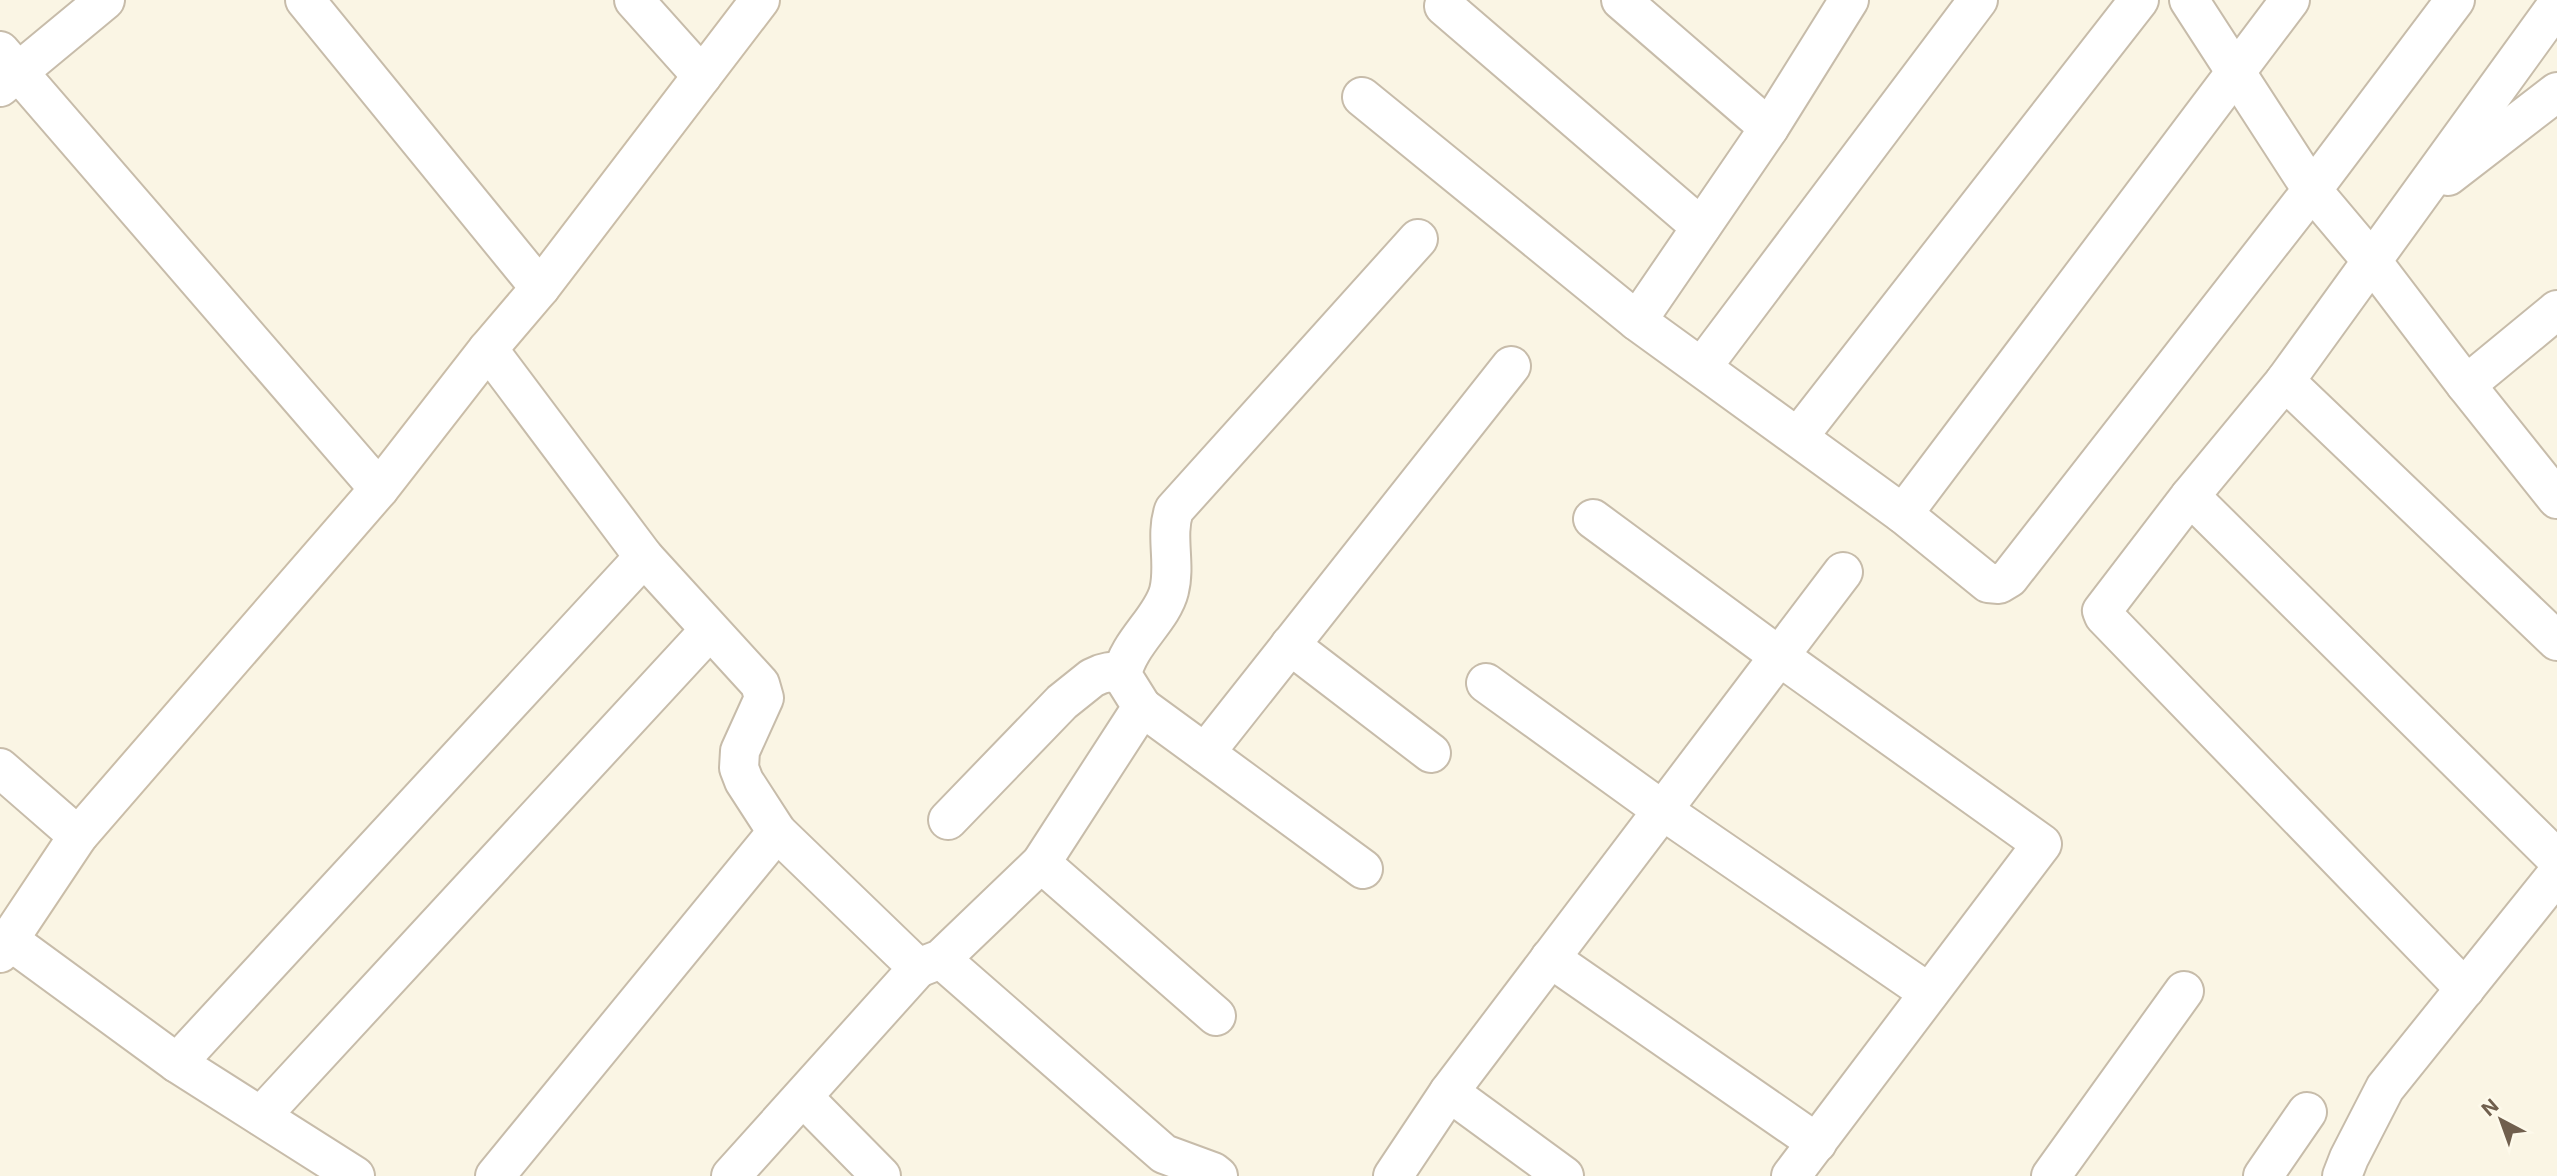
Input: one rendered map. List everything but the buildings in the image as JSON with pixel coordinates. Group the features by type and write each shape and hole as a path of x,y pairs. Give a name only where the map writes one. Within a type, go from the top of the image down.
{"street":[{"path":"105,0 6,70 379,489"},
{"path":"305,0 540,288"},
{"path":"634,0 702,76"},
{"path":"355,1176 177,1063 4,947 78,836 379,489 488,349 540,288 760,0"},
{"path":"1620,0 1769,128"},
{"path":"1637,321 1769,128 1849,0"},
{"path":"1702,367 1978,0"},
{"path":"1798,437 2139,0"},
{"path":"2189,0 2312,190 2371,260 2466,386 2557,499"},
{"path":"1903,514 2290,0"},
{"path":"1362,97 1637,321 1903,514 1988,583 1999,584 2009,578 2312,190 2455,0"},
{"path":"2465,989 2102,611 2190,496 2285,381 2557,5"},
{"path":"1444,6 1702,226"},
{"path":"2412,204 2557,92"},
{"path":"731,1176 929,963 1041,863 1132,691 1125,662 1168,595 1172,576 1170,521 1174,510 1418,239"},
{"path":"2466,386 2557,310"},
{"path":"488,349 644,557 760,684 764,698 740,751 739,768 744,781 777,832 1156,1165 1213,1172 1218,1176"},
{"path":"1205,753 1511,366"},
{"path":"2285,381 2557,641"},
{"path":"2190,496 2557,859"},
{"path":"1593,519 2042,844 1791,1176"},
{"path":"177,1063 644,557"},
{"path":"1393,1176 1449,1092 1843,572"},
{"path":"261,1116 709,631"},
{"path":"1290,645 1431,753"},
{"path":"948,820 1062,702 1092,678 1109,672 1205,753 1363,869"},
{"path":"1486,683 1662,810 1929,993"},
{"path":"0,768 78,836"},
{"path":"495,1176 777,832"},
{"path":"1041,863 1216,1016"},
{"path":"2342,1176 2385,1088 2557,874"},
{"path":"1550,958 1817,1143"},
{"path":"2050,1176 2184,991"},
{"path":"1449,1092 1564,1176"},
{"path":"803,1097 881,1176"},
{"path":"2263,1176 2307,1112"}]}
